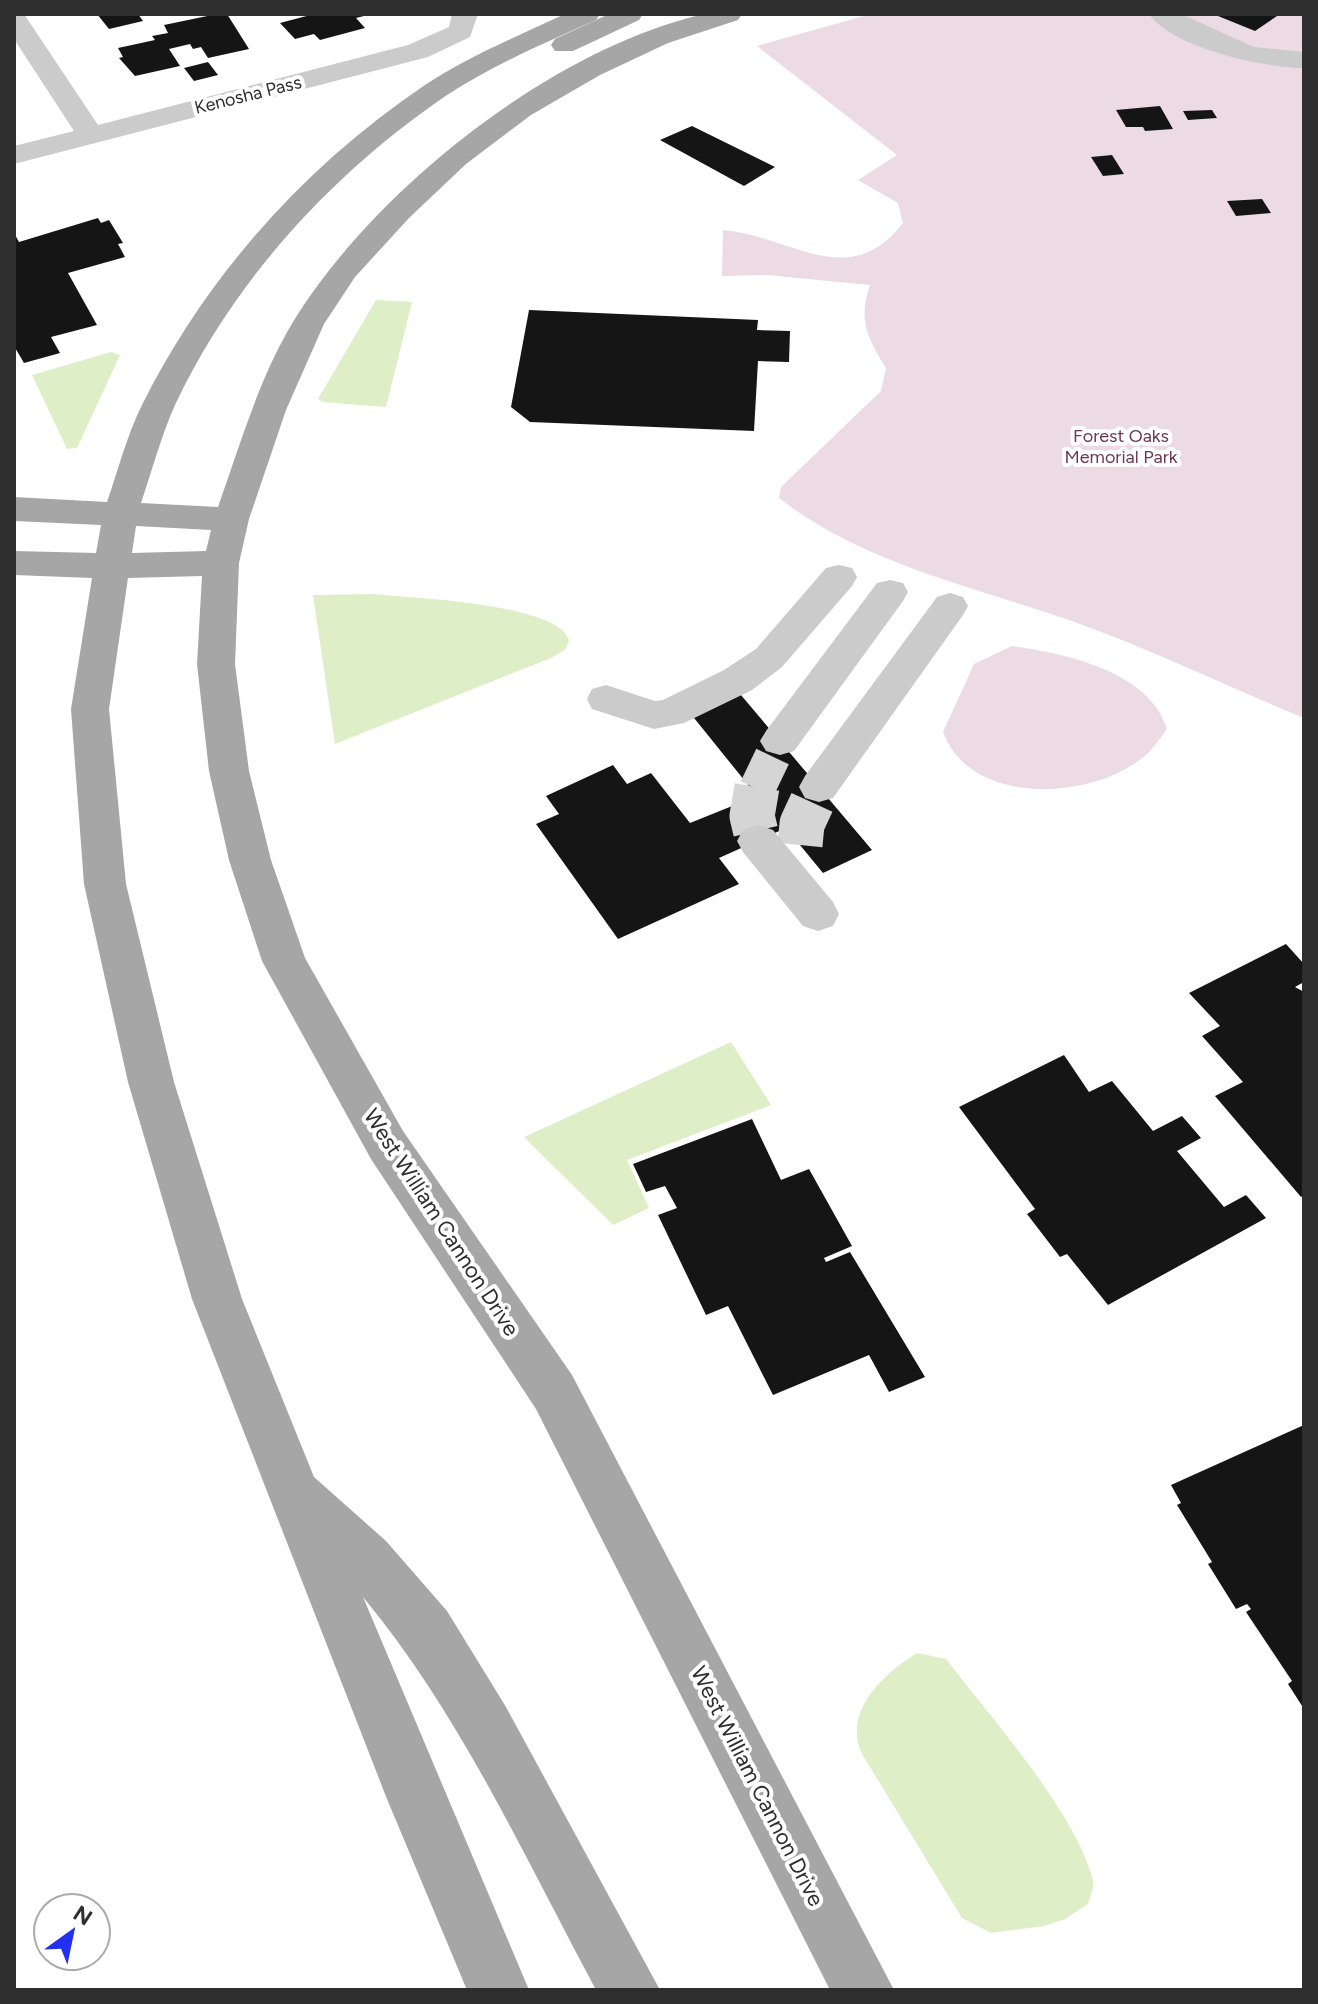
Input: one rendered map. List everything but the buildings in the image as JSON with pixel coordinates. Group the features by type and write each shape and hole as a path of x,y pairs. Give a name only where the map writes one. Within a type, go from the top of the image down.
{"main road":[{"path":"498,1990 291,1488 217,1299 151,1082 105,884 90,709 120,514 158,406 224,293 305,196 343,161 435,91 493,57 587,14"},
{"path":"590,69 559,56 560,47 630,14"},
{"name":"West William Cannon Drive","path":"729,14 659,37 590,69 521,109 456,158 398,212 344,271 308,324 282,381 231,519 221,563 216,664 229,771 250,860 284,961 387,1145 554,1392 863,1990"},
{"path":"14,509 231,519"},
{"path":"14,563 111,566 221,563"},
{"path":"291,1488 367,1560 427,1631 486,1727 629,1990"}],"street":[{"name":"Kenosha Pass","path":"14,155 418,51 461,31 465,14"},
{"path":"1162,14 1239,53 1285,61 1304,60"},
{"path":"14,19 91,135"},
{"path":"606,699 654,715 670,713 738,680 769,658 839,577"},
{"path":"780,741 890,592"},
{"path":"819,787 950,606"},
{"path":"758,841 818,914 797,868 800,845"}],"green space":[{"name":"Forest Oaks Memorial Park","path":"871,14 1304,14 1304,718 1099,631 881,556 811,521 779,498 781,487 881,391 886,368 869,338 865,319 870,285 767,275 722,276 723,230 840,258 862,254 883,244 903,223 898,203 858,180 897,155 757,46"},
{"path":"1012,646 1080,660 1124,679 1143,693 1157,709 1167,729 1148,753 1125,769 1098,781 1036,789 1006,785 980,774 958,757 943,732 974,664"}],"shaded area":[{"path":"376,300 412,302 386,407 323,402 318,399"},
{"path":"111,352 120,355 77,448 67,449 32,375"},
{"path":"373,594 513,610 560,628 569,641 565,650 551,658 335,744 313,595"},
{"path":"731,1042 771,1105 627,1160 649,1208 613,1225 524,1137"},
{"path":"917,1653 946,1659 1030,1766 1070,1826 1093,1884 1088,1904 1065,1919 1044,1926 991,1933 962,1918 862,1754 857,1738 862,1709 880,1683"}],"tunnel":[{"path":"757,789 780,741"},
{"path":"757,787 752,816 758,841"},
{"path":"800,845 802,824 819,787"}]}
